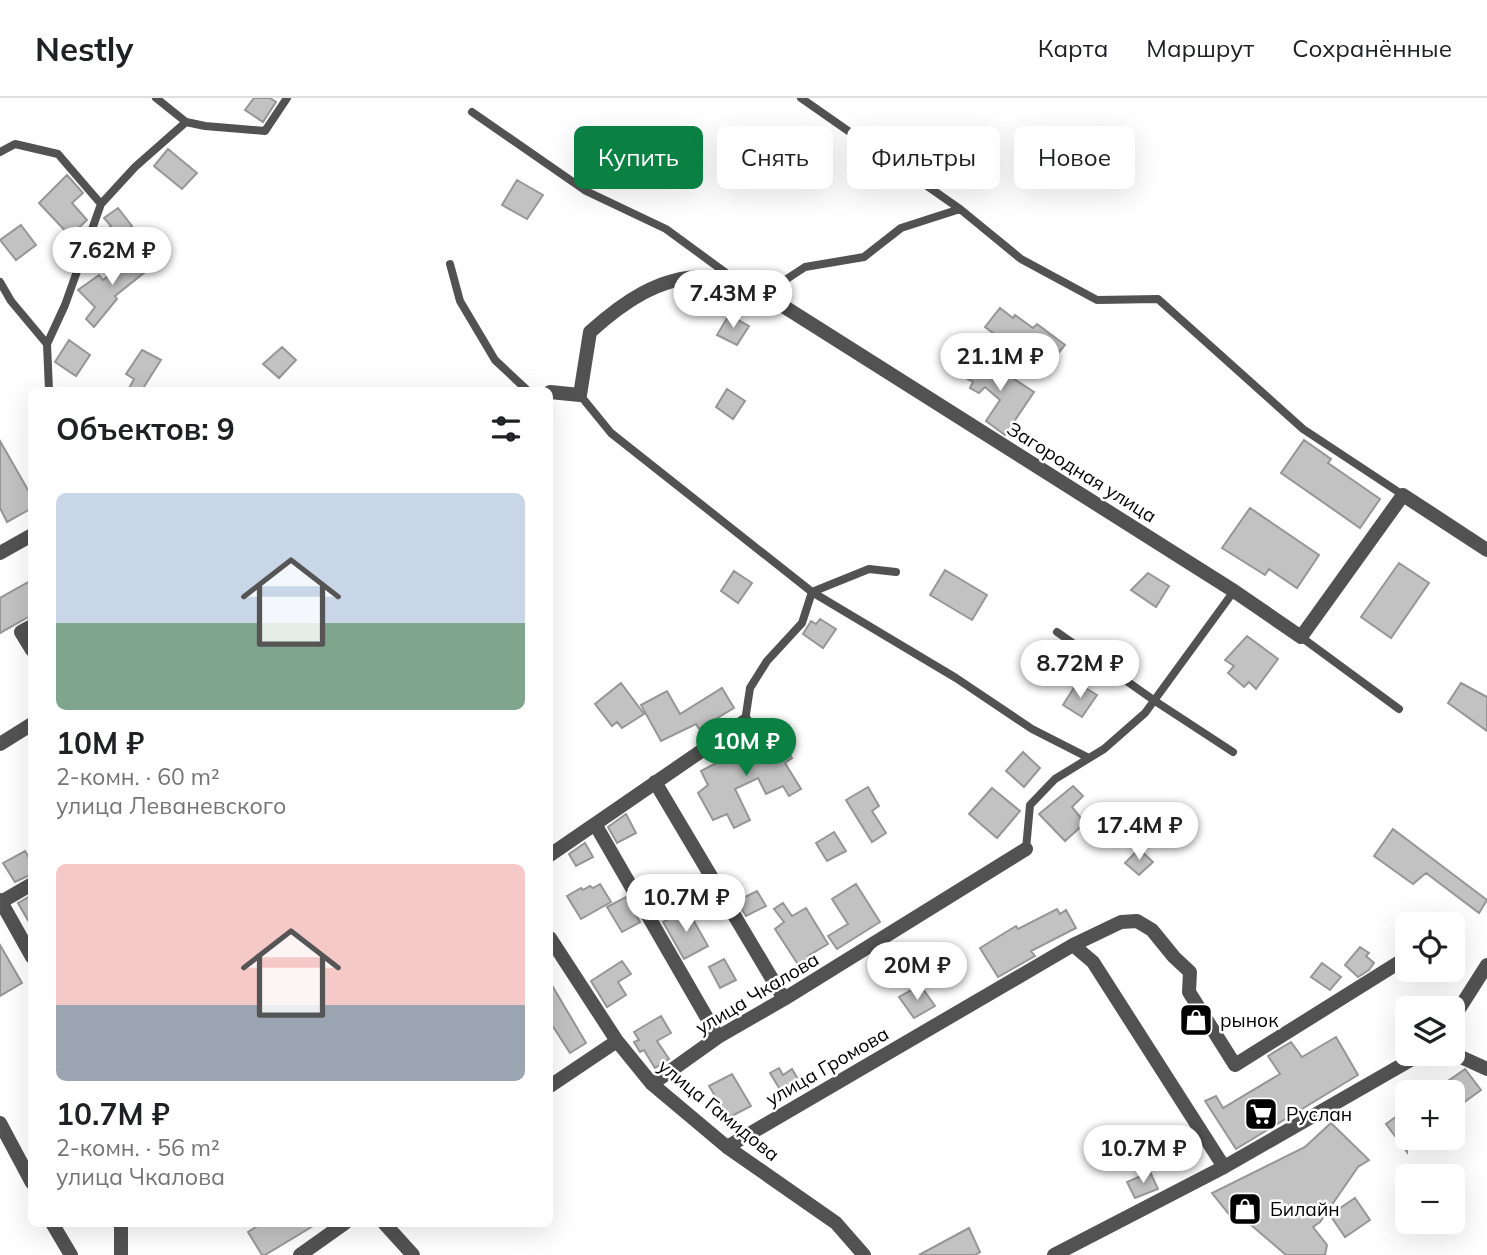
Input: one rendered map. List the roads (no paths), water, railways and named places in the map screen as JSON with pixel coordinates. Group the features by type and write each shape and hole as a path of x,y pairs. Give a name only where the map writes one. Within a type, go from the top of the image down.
{"street":[{"name":"Загородная улица","path":"580,396 590,332 630,300 669,280 707,277 764,295 1234,591 1301,637"},
{"path":"553,392 580,396"},
{"path":"1301,637 1403,495 1487,550"},
{"path":"0,554 28,537"},
{"path":"28,628 21,632 28,643"},
{"path":"553,853 745,721"},
{"path":"0,744 28,726"},
{"path":"655,782 785,999"},
{"path":"595,824 718,1037"},
{"name":"улица Чкалова","path":"652,1084 718,1037 785,999 1026,849"},
{"path":"28,886 1,901 28,950"},
{"name":"улица Громова","path":"727,1147 1073,945 1121,922 1138,921 1152,930 1190,972 1189,992 1235,1065 1395,964"},
{"name":"улица Гамидова","path":"553,943 617,1041 652,1084 727,1147 836,1223 864,1255"},
{"path":"1073,945 1093,962 1224,1167"},
{"path":"1465,1000 1487,965"},
{"path":"553,1084 617,1041"},
{"path":"1465,1059 1487,1069"},
{"path":"1064,1253 1224,1167 1400,1066"},
{"path":"0,1123 28,1176"},
{"path":"54,1227 71,1255"},
{"path":"121,1227 121,1255"},
{"path":"300,1255 339,1227"},
{"path":"388,1227 413,1255"}],"lane":[{"path":"156,98 186,122 265,131 286,98"},
{"path":"801,98 960,209 1021,259 1097,300 1158,299 1303,429 1403,495"},
{"path":"472,112 586,191 666,229 740,283 764,295 805,267 864,257 901,228 960,209"},
{"path":"49,387 47,344 65,305 101,204 135,167 186,122"},
{"path":"0,152 15,144 58,154 101,204"},
{"path":"450,264 460,301 488,349 495,360 524,387"},
{"path":"0,282 11,301 47,344"},
{"path":"580,396 611,433 812,592 956,678 1032,729 1090,758"},
{"path":"812,592 869,569 896,572"},
{"path":"1026,849 1030,804 1055,779 1104,749 1145,713 1234,591"},
{"path":"745,721 750,688 767,661 802,623 812,592"},
{"path":"1057,632 1233,752"},
{"path":"1301,637 1399,709"}],"place":[{"name":"рынок","path":"1196,1020"},
{"name":"Руслан","path":"1261,1114"},
{"name":"Билайн","path":"1245,1209"}]}
